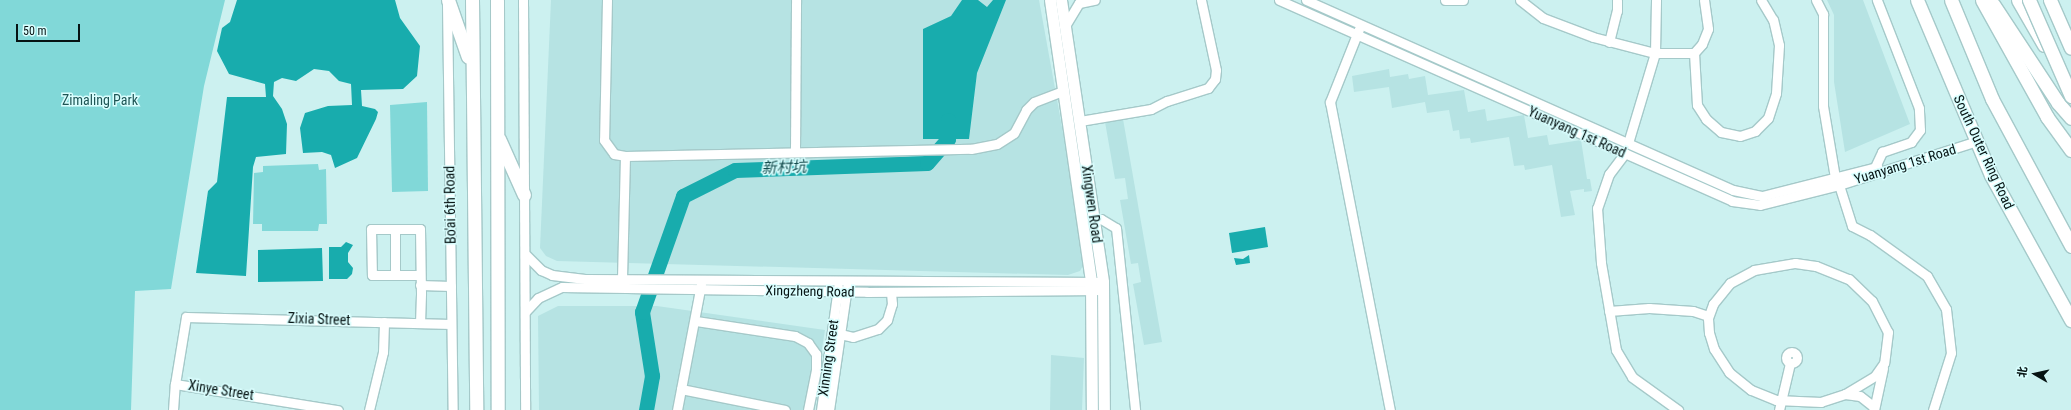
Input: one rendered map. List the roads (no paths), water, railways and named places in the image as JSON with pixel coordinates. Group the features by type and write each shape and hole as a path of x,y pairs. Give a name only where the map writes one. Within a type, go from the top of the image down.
{"highway":[{"path":"448,0 471,67"},
{"name":"Bo'ai 6th Road","path":"472,0 471,67 476,410"},
{"path":"497,0 498,410"},
{"name":"South Outer Ring Road","path":"1917,0 1991,175 2071,320"},
{"path":"1951,0 1992,99 2068,242"},
{"path":"1982,0 2047,117 2071,150"},
{"path":"1990,0 2058,103 2071,118"},
{"path":"2018,0 2057,69 2071,86"},
{"path":"2029,0 2071,96"},
{"path":"2050,0 2071,48"},
{"path":"497,134 524,195"}],"main road":[{"name":"Xingwen Road","path":"1050,0 1091,286 1092,410"},
{"name":"Xingwen Road","path":"1061,0 1095,220 1103,286 1104,410"}],"street":[{"name":"Bo'ai 6th Road","path":"448,0 453,410"},
{"path":"523,0 526,410"},
{"path":"607,0 604,140 614,154 625,156 795,151 958,149 997,144 1014,133 1026,110 1034,102 1063,92"},
{"path":"795,151 796,0"},
{"path":"1065,26 1079,3 1094,0"},
{"path":"1080,121 1151,108 1167,101 1208,88 1215,79 1216,70 1201,0"},
{"name":"Yuanyang 1st Road","path":"1279,0 1732,201 1760,205 1837,181 1977,141"},
{"name":"Yuanyang 1st Road","path":"1306,0 1733,190 1762,196 1837,181 1875,167 1977,141"},
{"path":"1445,0 1463,0"},
{"path":"1520,0 1543,18 1609,42 1654,53 1694,53"},
{"path":"1609,42 1617,10 1617,0"},
{"path":"1628,143 1654,53 1656,0"},
{"path":"1704,0 1708,29 1702,44 1694,53 1697,104 1706,119 1722,132 1740,136 1755,131 1768,118 1776,93 1779,70 1779,45 1773,20 1761,0"},
{"path":"1816,0 1823,14 1823,106 1837,181 1852,226 1870,236 1927,276 1946,309 1950,352 1933,410"},
{"path":"1875,167 1882,152 1911,142 1920,130 1919,108 1877,0"},
{"path":"1360,25 1330,102 1390,410"},
{"path":"1625,154 1609,174 1598,208 1601,263 1616,350 1632,377 1678,410"},
{"path":"621,284 625,156"},
{"path":"1095,220 1101,219 1116,228 1135,410"},
{"path":"420,323 420,280 420,228 371,229 372,275 395,275 420,280 451,286"},
{"path":"395,229 395,275"},
{"name":"Xingzheng Road","path":"525,254 541,270 552,275 621,284"},
{"path":"1874,410 1884,363 1888,332 1872,301 1849,279 1816,266 1795,264 1754,270 1730,283 1721,293 1708,316 1714,349 1729,372 1751,390 1781,400 1821,402 1844,394 1875,376 1884,363"},
{"name":"Xingzheng Road","path":"701,285 843,282 1103,286"},
{"name":"Xinning Street","path":"821,410 843,282"},
{"name":"Xingzheng Road","path":"525,312 538,298 562,288 621,284 684,284 842,292 1091,286"},
{"path":"677,410 696,321 701,285"},
{"path":"829,410 840,334 842,292"},
{"path":"840,334 853,337 878,329 887,320 892,304 891,292"},
{"path":"1609,311 1649,308 1693,312 1708,316"},
{"name":"Zixia Street","path":"175,384 186,317 452,324"},
{"path":"696,321 796,336 808,343 816,354 816,370 808,410"},
{"path":"369,410 383,352 384,322"},
{"path":"1779,410 1790,363"},
{"path":"173,410 175,384"},
{"name":"Xinye Street","path":"175,384 307,408 338,410"},
{"path":"681,389 785,410"},
{"path":"1844,394 1860,396 1874,410"}],"waterway":[{"name":"新村坑","path":"646,410 652,376 642,312 683,196 735,170 927,163 948,139 948,120"}],"park label":[{"name":"Zimaling Park","path":"100,100"}]}
